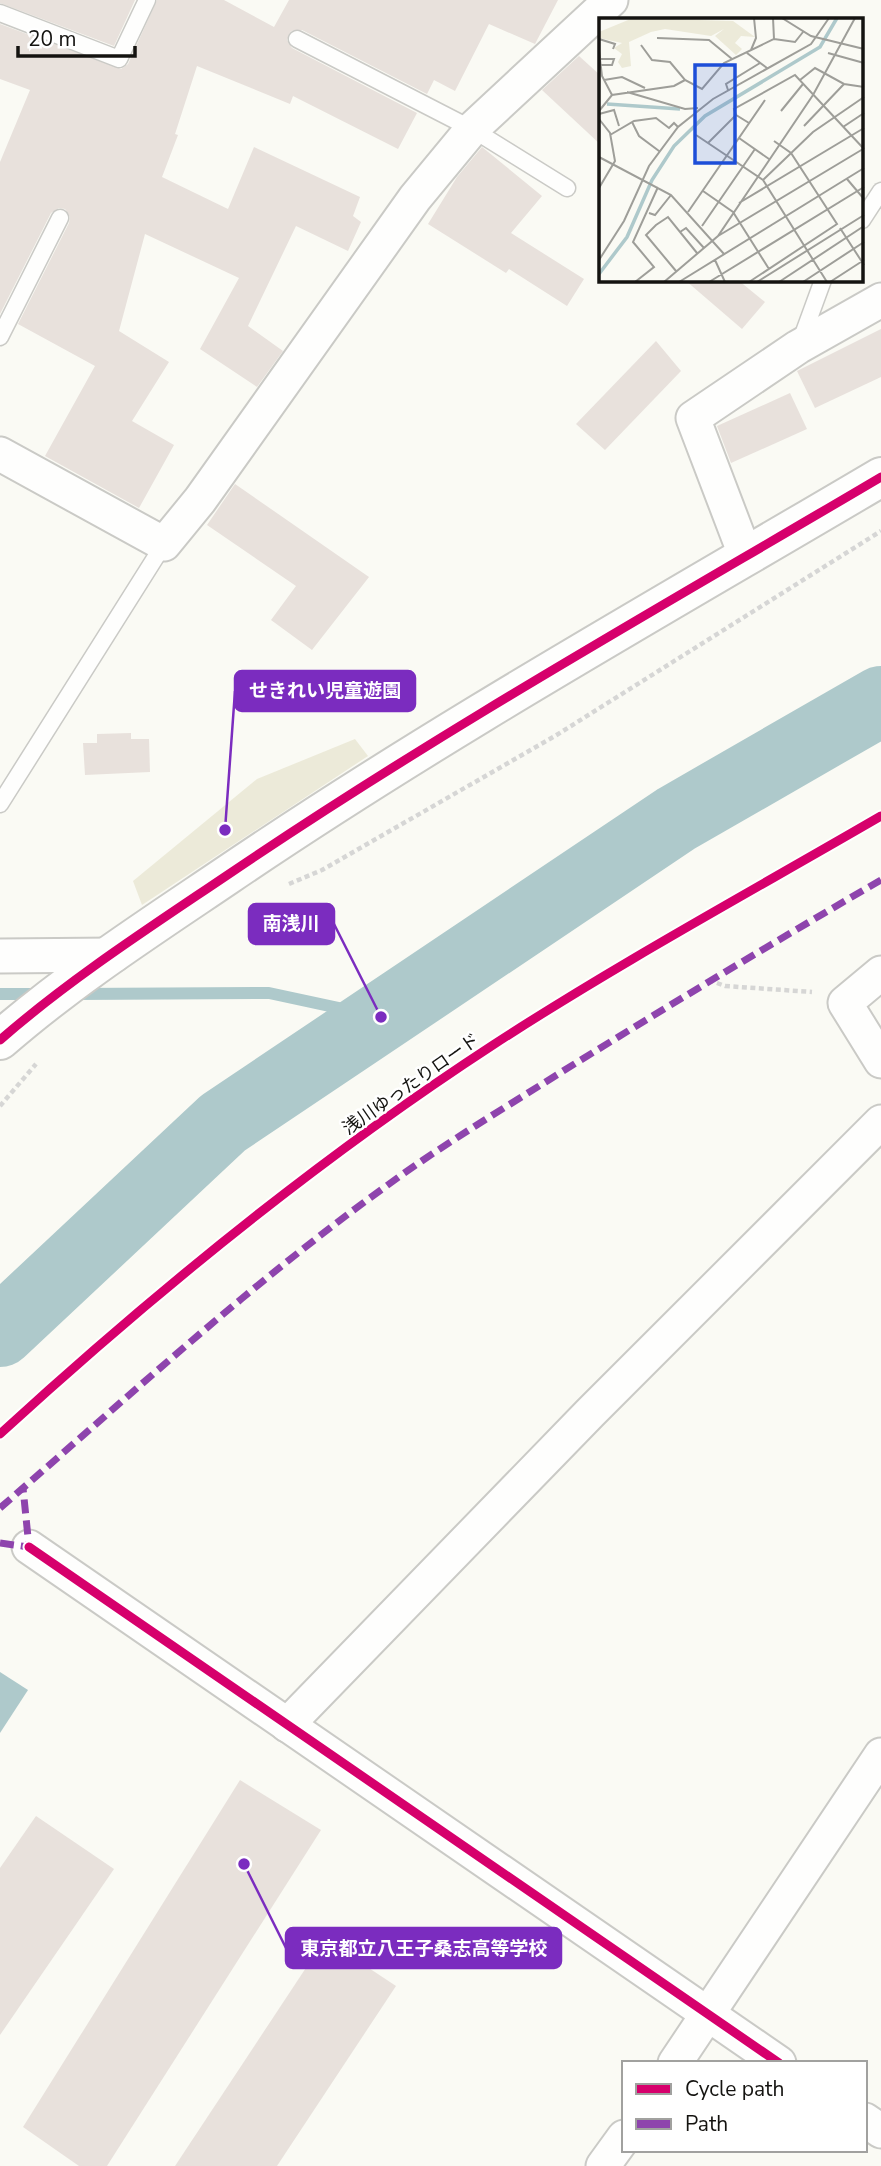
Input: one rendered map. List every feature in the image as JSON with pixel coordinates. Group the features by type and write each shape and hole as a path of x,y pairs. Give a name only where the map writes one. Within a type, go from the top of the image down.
{"street":[{"path":"0,454 164,544 200,500 415,198 472,129 611,0"},
{"path":"746,557 693,418 798,348 881,300"},
{"path":"0,1041 29,1014 98,964 289,833 401,761 881,477"},
{"path":"0,956 98,964"},
{"path":"881,973 845,1003 881,1061"},
{"path":"287,1725 590,1413 881,1122"},
{"path":"29,1546 776,2061"},
{"path":"676,2061 881,1755"},
{"path":"603,2166 622,2140"}],"lane":[{"path":"0,13 119,59 147,0"},
{"path":"297,39 472,129 567,188"},
{"path":"864,217 881,191"},
{"path":"0,337 60,218"},
{"path":"798,348 822,282"},
{"path":"0,804 164,544"}],"path":[{"path":"283,886 322,870 555,736 881,531"},
{"path":"709,980 725,986 822,993 845,1003"}],"shaded area":[{"path":"355,739 368,756 142,905 133,881 257,779"}],"water":[{"path":"0,1672 28,1690 0,1733"}],"building":[{"path":"0,0 135,0 114,46 0,3"},
{"path":"157,0 224,0 274,27 289,0 558,0 535,44 489,24 455,91 434,80 427,94 302,30 291,31 287,40 292,48 417,113 398,149 293,96 290,104 197,66 175,134 178,135 162,177 228,209 254,147 360,197 353,216 361,222 348,251 296,226 248,326 283,351 257,387 200,349 239,278 145,234 119,331 169,362 132,421 174,445 139,508 45,456 95,366 18,324 69,223 70,217 65,209 59,208 51,213 0,314 0,162 30,90 0,79 0,24 121,69 128,64"},
{"path":"579,56 599,74 599,143 542,90"},
{"path":"482,147 542,196 511,233 584,279 567,306 509,269 506,273 428,224 457,177"},
{"path":"687,282 740,282 765,302 742,329"},
{"path":"881,329 881,377 815,408 797,371"},
{"path":"656,341 681,371 605,450 576,424"},
{"path":"790,393 807,429 731,463 717,426"},
{"path":"235,484 369,577 312,650 271,620 296,586 207,525"},
{"path":"131,733 131,739 149,739 150,772 85,775 83,743 97,743 97,734"},
{"path":"240,1780 321,1830 107,2166 79,2166 23,2127"},
{"path":"36,1816 114,1869 0,2035 0,1868"},
{"path":"325,1939 396,1986 277,2166 175,2166"}],"waterway":[{"path":"0,1332 223,1123 676,819 881,701"},
{"path":"74,994 269,993 381,1017"},
{"path":"0,994 42,994"}],"marked path":[{"path":"0,1508 285,1263 407,1172 602,1047 881,880"},
{"path":"0,1543 29,1547 23,1488"}],"cycle path":[{"path":"0,1040 110,955 387,771 550,671 881,477"},
{"name":"浅川ゆったりロード","path":"0,1434 117,1330 239,1229 428,1089 589,985 881,816"},
{"path":"29,1547 776,2061"}],"place":[{"name":"せきれい児童遊園","path":"225,830"},
{"name":"南浅川","path":"381,1017"},
{"name":"東京都立八王子桑志高等学校","path":"244,1864"}]}
